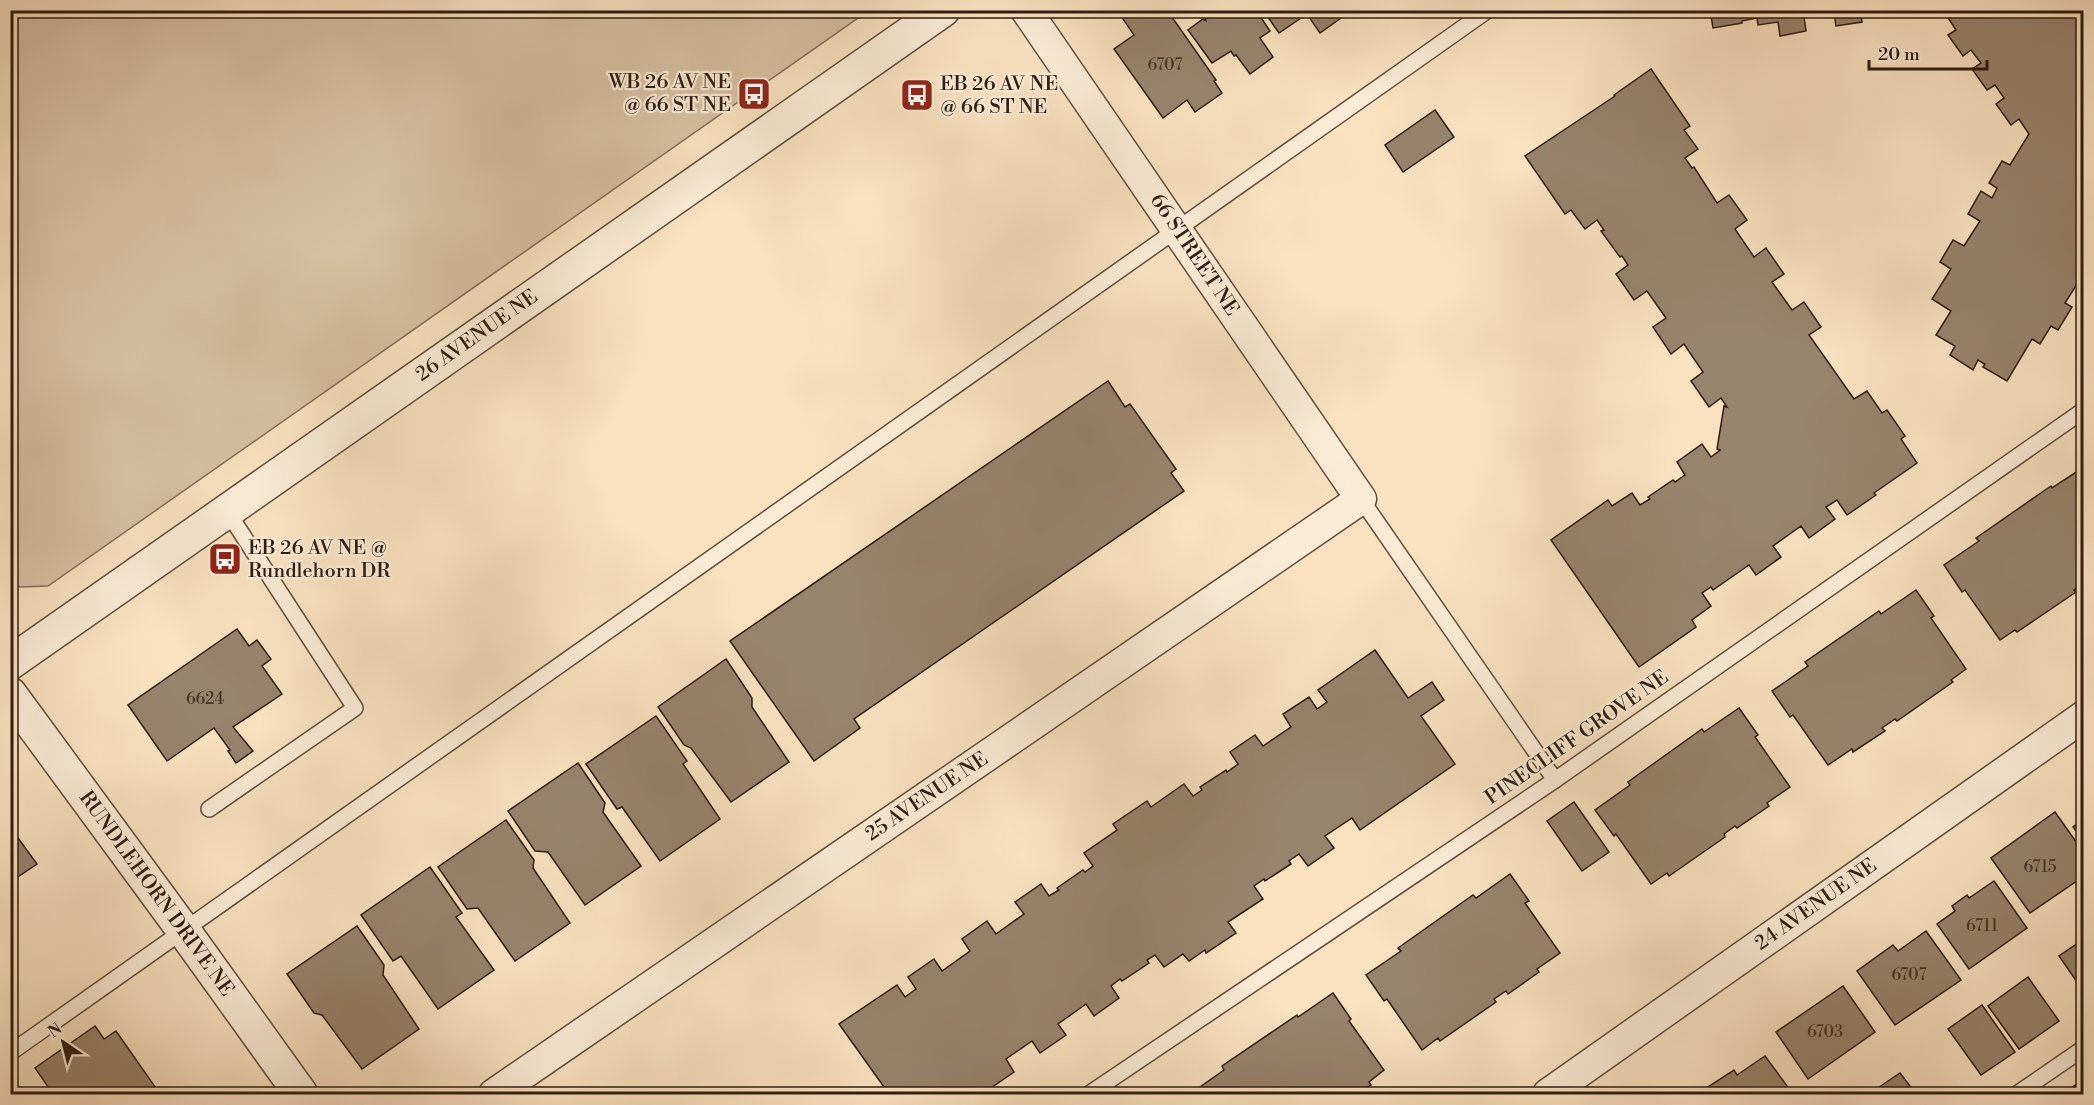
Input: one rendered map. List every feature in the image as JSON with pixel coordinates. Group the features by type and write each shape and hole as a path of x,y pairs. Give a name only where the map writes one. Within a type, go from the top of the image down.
{"street":[{"name":"26 AVENUE NE","path":"10,663 943,10"},
{"name":"66 STREET NE","path":"1026,10 1360,499"},
{"name":"25 AVENUE NE","path":"494,1095 1360,499"},
{"name":"RUNDLEHORN DRIVE NE","path":"10,694 301,1095"},
{"name":"24 AVENUE NE","path":"1548,1095 2084,716"}],"lane":[{"path":"10,1053 1178,231 1488,10"},
{"name":"PINECLIFF GROVE NE","path":"1089,1095 1555,780 2084,410"},
{"path":"1360,499 1555,780"},
{"path":"209,808 355,708 227,511"},
{"path":"2017,1095 2084,1048"}],"shaded area":[{"path":"11,10 868,11 48,586 20,587 10,583"}],"building":[{"path":"1129,10 1167,10 1216,80 1214,81 1222,93 1195,112 1187,100 1163,118 1114,49 1134,35 1121,16"},
{"path":"1204,10 1256,10 1270,31 1260,38 1273,57 1250,74 1231,51 1212,63 1188,30 1203,19 1206,21"},
{"path":"1263,10 1335,10 1341,18 1320,33 1307,14 1279,33"},
{"path":"1710,10 1860,10 1862,22 1836,26 1834,13 1804,17 1806,31 1780,36 1778,22 1758,25 1757,18 1713,28"},
{"path":"1871,10 1898,10 1898,13 1872,17"},
{"path":"1943,10 2084,10 2084,288 2077,284 2065,303 2072,307 2058,330 2051,326 2040,344 2032,339 2007,381 1983,367 1985,364 1978,360 1973,370 1950,355 1955,346 1936,335 1951,311 1932,299 1951,269 1940,262 1953,240 1964,246 1980,221 1968,214 1981,191 1992,198 1997,188 1989,183 2002,161 2010,165 2029,134 2019,119 2011,125 1996,104 2004,98 1995,85 1987,90 1972,69 1981,63 1971,50 1963,56 1948,35 1956,30"},
{"path":"1651,69 1690,126 1684,130 1698,149 1685,158 1692,168 1694,167 1717,203 1729,195 1747,220 1735,229 1754,257 1766,248 1784,274 1772,282 1792,310 1804,302 1821,327 1809,335 1854,399 1867,391 1882,413 1887,410 1905,436 1901,439 1917,463 1847,515 1837,500 1826,507 1835,519 1809,538 1801,526 1773,546 1781,557 1756,575 1749,565 1713,590 1711,587 1702,593 1711,606 1692,620 1696,627 1639,667 1551,540 1608,500 1612,506 1632,493 1640,505 1650,499 1648,497 1673,480 1675,482 1685,475 1677,462 1702,444 1711,457 1720,450 1717,449 1724,406 1727,407 1721,398 1709,407 1691,381 1703,372 1684,344 1671,354 1653,327 1666,318 1647,291 1634,300 1616,274 1628,265 1601,231 1604,230 1597,220 1585,229 1571,210 1565,214 1525,156"},
{"path":"1435,110 1454,137 1403,172 1385,145"},
{"path":"1108,381 1125,407 1130,404 1176,469 1171,473 1184,491 854,719 860,728 814,761 730,641"},
{"path":"2084,467 2084,583 2074,590 2076,592 2017,632 2015,630 2000,640 1965,590 1962,592 1944,565 1979,541 1976,538 2051,486 2052,488"},
{"path":"1916,590 1934,616 1931,618 1966,669 1951,680 1953,682 1897,721 1895,719 1882,728 1885,731 1828,765 1793,715 1790,717 1772,691 1808,666 1805,662 1879,611 1881,614"},
{"path":"237,629 249,646 257,640 271,659 262,666 282,694 233,727 253,751 236,763 228,751 230,750 214,728 167,761 128,705"},
{"path":"1375,650 1408,698 1432,682 1444,700 1421,716 1455,764 1360,830 1352,818 1325,836 1334,848 1308,866 1299,854 1289,861 1291,864 1254,886 1263,899 1228,922 1236,933 1206,953 1205,950 1189,961 1183,954 1164,967 1155,955 1147,960 1149,963 1111,986 1119,998 1094,1016 1086,1004 1058,1024 1066,1035 1040,1053 1032,1041 1006,1059 1014,1072 982,1094 889,1094 839,1024 897,985 905,997 916,989 908,977 934,959 942,971 970,951 962,939 987,921 996,934 1024,914 1015,902 1041,884 1049,896 1083,870 1085,872 1093,866 1084,853 1117,830 1113,824 1147,801 1151,807 1184,784 1193,796 1202,790 1200,787 1238,764 1230,752 1255,735 1263,746 1291,727 1283,714 1309,697 1317,709 1327,702 1318,690"},
{"path":"726,659 752,698 752,707 789,762 731,802 691,748 684,745 658,707"},
{"path":"1739,708 1758,735 1755,737 1790,787 1767,803 1769,806 1724,834 1725,837 1669,876 1667,873 1651,884 1616,834 1614,836 1595,810 1630,785 1628,782 1702,729 1704,732"},
{"path":"656,716 687,761 683,764 720,819 660,861 622,807 617,809 586,764"},
{"path":"578,763 605,803 603,812 641,866 585,905 548,852 535,851 508,811"},
{"path":"1574,802 1609,852 1582,871 1547,821"},
{"path":"2055,812 2084,853 2084,876 2030,913 1991,858"},
{"path":"2084,819 2084,842 2073,827"},
{"path":"506,820 534,860 533,868 570,923 515,961 478,908 467,909 438,867"},
{"path":"10,827 37,864 10,882"},
{"path":"430,867 462,913 456,917 494,970 438,1009 401,956 393,961 361,915"},
{"path":"1510,874 1529,901 1525,903 1560,953 1537,969 1539,972 1508,994 1506,991 1494,999 1496,1002 1440,1041 1438,1038 1422,1050 1387,999 1384,1001 1366,975 1401,951 1398,948 1473,895 1476,898"},
{"path":"1994,881 2027,928 1969,969 1937,924 1955,911 1952,906 1967,895 1969,898"},
{"path":"357,926 384,965 383,975 419,1029 362,1069 322,1015 314,1013 287,974"},
{"path":"1926,931 1961,980 1895,1025 1857,971 1893,945 1898,951"},
{"path":"2084,939 2084,992 2059,956"},
{"path":"2028,977 2059,1021 2019,1049 1988,1006"},
{"path":"1843,986 1875,1032 1808,1079 1776,1032"},
{"path":"1333,993 1351,1019 1349,1021 1384,1070 1369,1082 1371,1085 1357,1094 1190,1094 1224,1070 1222,1066"},
{"path":"1982,1005 2015,1052 1981,1075 1948,1029"},
{"path":"95,1026 104,1039 116,1031 158,1091 154,1094 53,1094 35,1068"},
{"path":"1765,1056 1793,1094 1697,1094 1734,1070 1737,1075"},
{"path":"1900,1073 1916,1094 1869,1094"},
{"path":"2084,1079 2084,1094 2064,1094 2064,1093"}],"place":[{"name":"WB 26 AV NE @ 66 ST NE","path":"754,94"},
{"name":"EB 26 AV NE @ 66 ST NE","path":"917,95"},
{"name":"EB 26 AV NE @ Rundlehorn DR","path":"225,559"}]}
